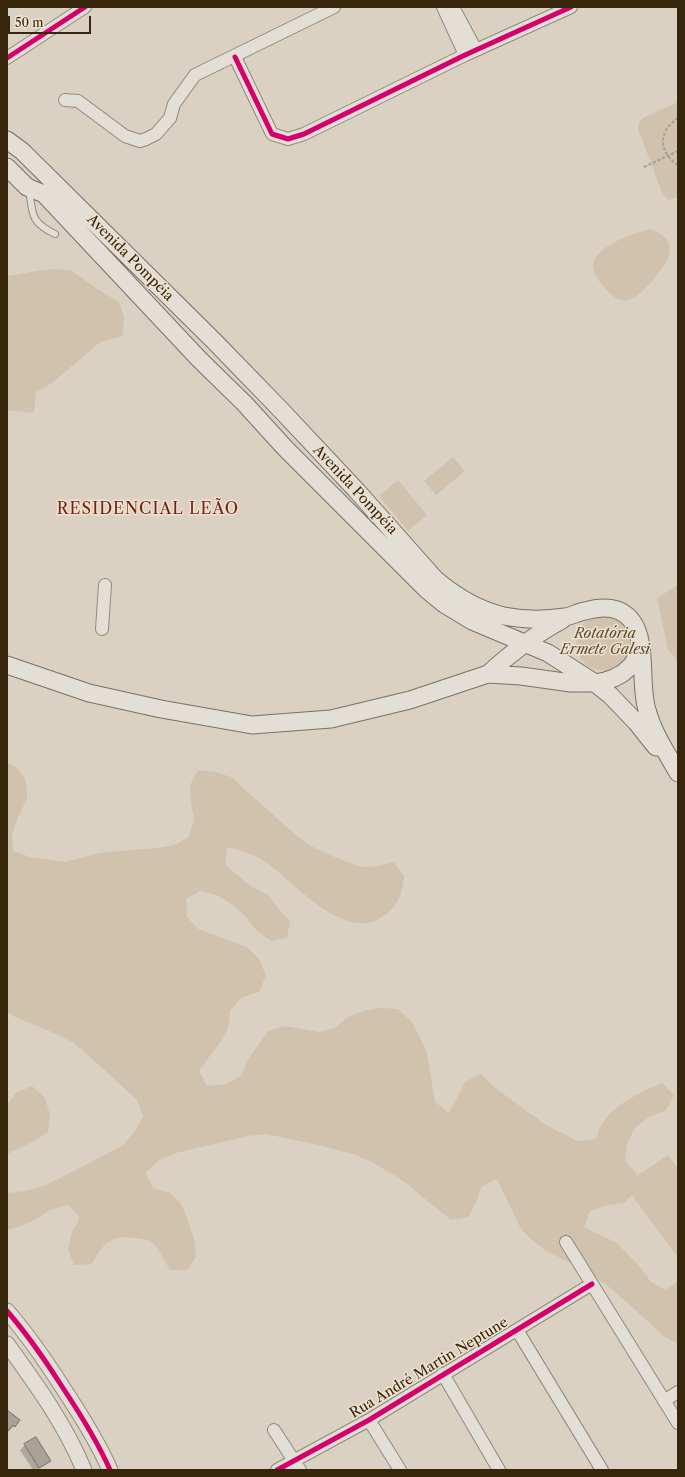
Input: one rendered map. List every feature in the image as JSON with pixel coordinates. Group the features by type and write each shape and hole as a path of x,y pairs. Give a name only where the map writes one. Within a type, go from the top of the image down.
{"main road":[{"name":"Avenida Pompéia","path":"7,140 22,151 280,409 357,491 436,579 447,589 476,606 505,616 545,619 568,617 585,610 601,607 617,610 631,619 636,626 640,642 643,690 647,710 663,747 678,774"},
{"name":"Avenida Pompéia","path":"7,167 28,188 44,194 199,359 245,404 285,448 427,590 456,612 548,653 595,682 636,722 678,774"},
{"path":"159,316 160,307 174,302"},
{"path":"245,404 267,420 272,421 277,418 280,409"},
{"path":"488,674 524,643 568,617"},
{"path":"488,674 499,654 498,641 492,629"},
{"path":"7,665 89,694 161,709 252,725 331,718 410,700 488,674 521,676 571,683 595,682 614,678 623,674 632,665 638,654 640,642"}],"street":[{"path":"7,58 85,7"},
{"path":"65,100 78,101 125,136 140,141 146,139 156,134 170,118 174,104 195,75 235,57 334,7"},
{"path":"443,7 470,52"},
{"path":"453,7 470,52"},
{"path":"235,57 272,134 288,139 304,134 470,52 571,7"},
{"path":"102,629 104,585"},
{"path":"566,1242 678,1423"},
{"name":"Rua André Martin Neptune","path":"277,1470 297,1465 592,1284"},
{"path":"7,1311 18,1324 68,1396 84,1421 110,1470"},
{"path":"517,1330 602,1470"},
{"path":"7,1344 50,1404 78,1454 84,1470"},
{"path":"444,1374 499,1470"},
{"path":"664,1401 678,1392"},
{"path":"369,1420 400,1470"},
{"path":"274,1430 297,1465"}],"lane":[{"path":"28,188 33,217 42,228 55,234"}],"path":[{"path":"678,118 671,122 663,137 663,146 667,156 678,165"},
{"path":"644,167 678,151"}],"green space":[{"path":"678,102 678,197 668,200 662,192 638,129 638,125 643,118"},
{"path":"651,229 661,234 667,240 670,246 670,253 667,260 658,274 637,296 626,300 616,298 606,290 598,279 593,267 595,260 599,253 625,237"},
{"path":"55,269 72,271 119,302 124,318 122,336 100,342 52,383 36,392 34,413 7,410 7,276"},
{"path":"453,457 465,471 436,495 424,481"},
{"path":"398,480 427,515 408,531 379,496"},
{"path":"678,585 678,662 668,649 657,598"},
{"name":"Rotatória Ermete Galesi","path":"607,614 624,621 634,638 630,656 616,669 606,671 597,670 588,666 582,660 577,651 576,642 582,625 589,618"},
{"path":"7,762 16,767 26,781 27,799 12,834 13,851 30,857 65,862 100,853 174,845 189,837 194,819 190,785 198,770 215,772 231,777 297,836 311,846 360,867 378,866 394,862 404,876 399,898 390,911 369,923 353,922 336,916 320,906 303,894 274,868 261,859 249,853 227,847 225,865 252,887 268,895 290,921 287,938 271,941 256,930 245,916 231,904 217,895 200,891 186,899 187,917 198,929 247,947 259,959 266,976 259,992 242,997 230,1011 228,1028 220,1043 199,1071 207,1086 226,1084 241,1076 248,1060 268,1031 285,1026 319,1032 335,1028 348,1017 364,1011 381,1008 398,1009 412,1022 427,1053 435,1102 449,1113 465,1082 481,1074 494,1087 546,1125 578,1141 596,1139 603,1123 616,1108 646,1090 662,1083 674,1095 666,1110 649,1117 635,1128 627,1143 625,1160 637,1176 668,1155 678,1169 678,1253 676,1255 632,1195 624,1203 608,1205 590,1211 584,1227 617,1243 641,1268 651,1282 665,1290 678,1281 678,1344 665,1337 612,1289 580,1267 548,1252 533,1241 521,1229 497,1179 482,1186 468,1217 451,1220 402,1180 372,1162 356,1155 319,1145 266,1134 248,1136 176,1153 158,1161 145,1173 153,1188 170,1193 182,1205 194,1238 196,1256 188,1270 170,1270 159,1251 150,1241 126,1237 113,1239 108,1242 92,1264 74,1265 68,1249 72,1232 80,1218 69,1205 52,1209 21,1226 7,1230 7,1193 26,1191 44,1186 109,1153 124,1144 135,1131 143,1116 137,1100 72,1042 7,1012"},
{"path":"32,1086 45,1098 50,1115 48,1132 34,1141 7,1154 7,1105 16,1093"}],"building":[{"path":"7,1410 20,1420 15,1427 13,1425 7,1432"},
{"path":"36,1437 51,1461 39,1468 24,1444"}],"cycle path":[{"path":"7,58 85,7"},
{"path":"235,57 272,134 288,139 304,134 465,55 571,7"},
{"path":"277,1470 369,1420 592,1284"},
{"path":"7,1311 49,1366 94,1437 110,1470"}],"district":[{"name":"RESIDENCIAL LEÃO","path":"148,509"}]}
